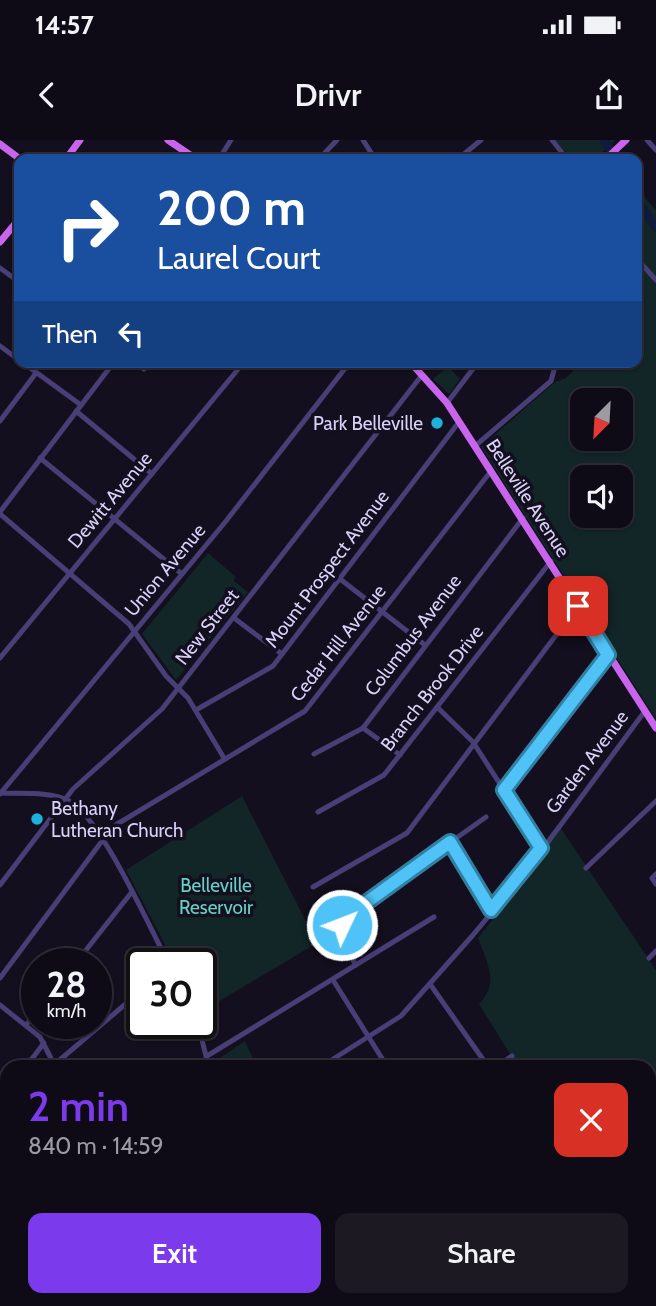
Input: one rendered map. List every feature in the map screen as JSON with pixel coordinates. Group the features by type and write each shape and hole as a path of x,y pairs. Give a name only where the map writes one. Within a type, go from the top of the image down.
{"main road":[{"path":"170,140 188,154"},
{"path":"612,154 626,140"},
{"path":"0,242 14,225"},
{"name":"Belleville Avenue","path":"416,368 447,403 656,727"}],"street":[{"path":"323,154 337,140"},
{"path":"464,154 481,140"},
{"path":"552,140 563,154"},
{"path":"648,140 656,150"},
{"path":"642,265 656,280"},
{"path":"29,368 81,405"},
{"path":"109,368 0,513 135,632 166,676 196,710 224,758"},
{"name":"Dewitt Avenue","path":"0,658 239,368"},
{"name":"Union Avenue","path":"0,793 135,632 345,368"},
{"path":"447,403 473,368"},
{"path":"475,446 551,380 554,374 552,368"},
{"path":"0,421 36,373"},
{"name":"New Street","path":"0,885 65,799 162,709 422,374"},
{"path":"76,411 152,474"},
{"name":"Mount Prospect Avenue","path":"196,710 268,671 459,422"},
{"path":"40,458 182,574"},
{"name":"Cedar Hill Avenue","path":"101,838 224,758 305,711 491,471"},
{"name":"Columbus Avenue","path":"314,754 363,728 523,518"},
{"name":"Branch Brook Drive","path":"318,812 384,775 551,561"},
{"path":"340,579 425,645"},
{"path":"313,887 407,833 578,606"},
{"path":"234,618 282,654"},
{"path":"504,790 608,655"},
{"path":"437,707 473,742 541,848"},
{"name":"Garden Avenue","path":"332,1060 401,1016 430,984 541,848 645,711"},
{"path":"363,728 400,755"},
{"path":"0,793 65,799 83,811 101,838 160,948"},
{"path":"586,868 656,801"},
{"path":"356,965 341,941 343,920 486,817"},
{"path":"0,978 101,838"},
{"path":"450,842 491,910"},
{"path":"654,876 656,884"},
{"path":"88,948 131,893"},
{"path":"208,1056 434,917"},
{"path":"649,958 656,951"},
{"path":"333,980 383,1060"},
{"path":"430,984 483,1060"},
{"path":"62,1060 126,1004"},
{"path":"1,1009 21,1022"},
{"path":"40,1039 52,1060"},
{"path":"203,1039 208,1060"},
{"path":"31,1060 44,1043"},
{"path":"506,1060 512,1056"}],"green space":[{"path":"555,140 615,140 600,154 568,154"},
{"path":"642,189 646,199 656,210 656,719 481,447 555,382 566,378 576,368 642,368"},
{"path":"446,368 450,368 460,379 449,394 433,379"},
{"path":"208,553 235,576 234,581 248,592 176,680 142,634"},
{"name":"Belleville Reservoir","path":"242,796 317,943 217,1002 217,948 167,948 126,870"},
{"path":"558,824 656,970 656,1060 514,1060 479,1004 489,988 490,972 478,938 523,881 520,872"},
{"path":"245,1041 254,1060 217,1060"}],"waterway":[{"path":"604,140 613,154"},
{"path":"642,207 656,227"}],"place":[{"name":"Park Belleville","path":"437,423"},
{"name":"Bethany Lutheran Church","path":"37,819"}],"route":[{"path":"342,925 349,915 450,842 491,910 530,865 541,848 504,790 608,655 578,606"}]}
